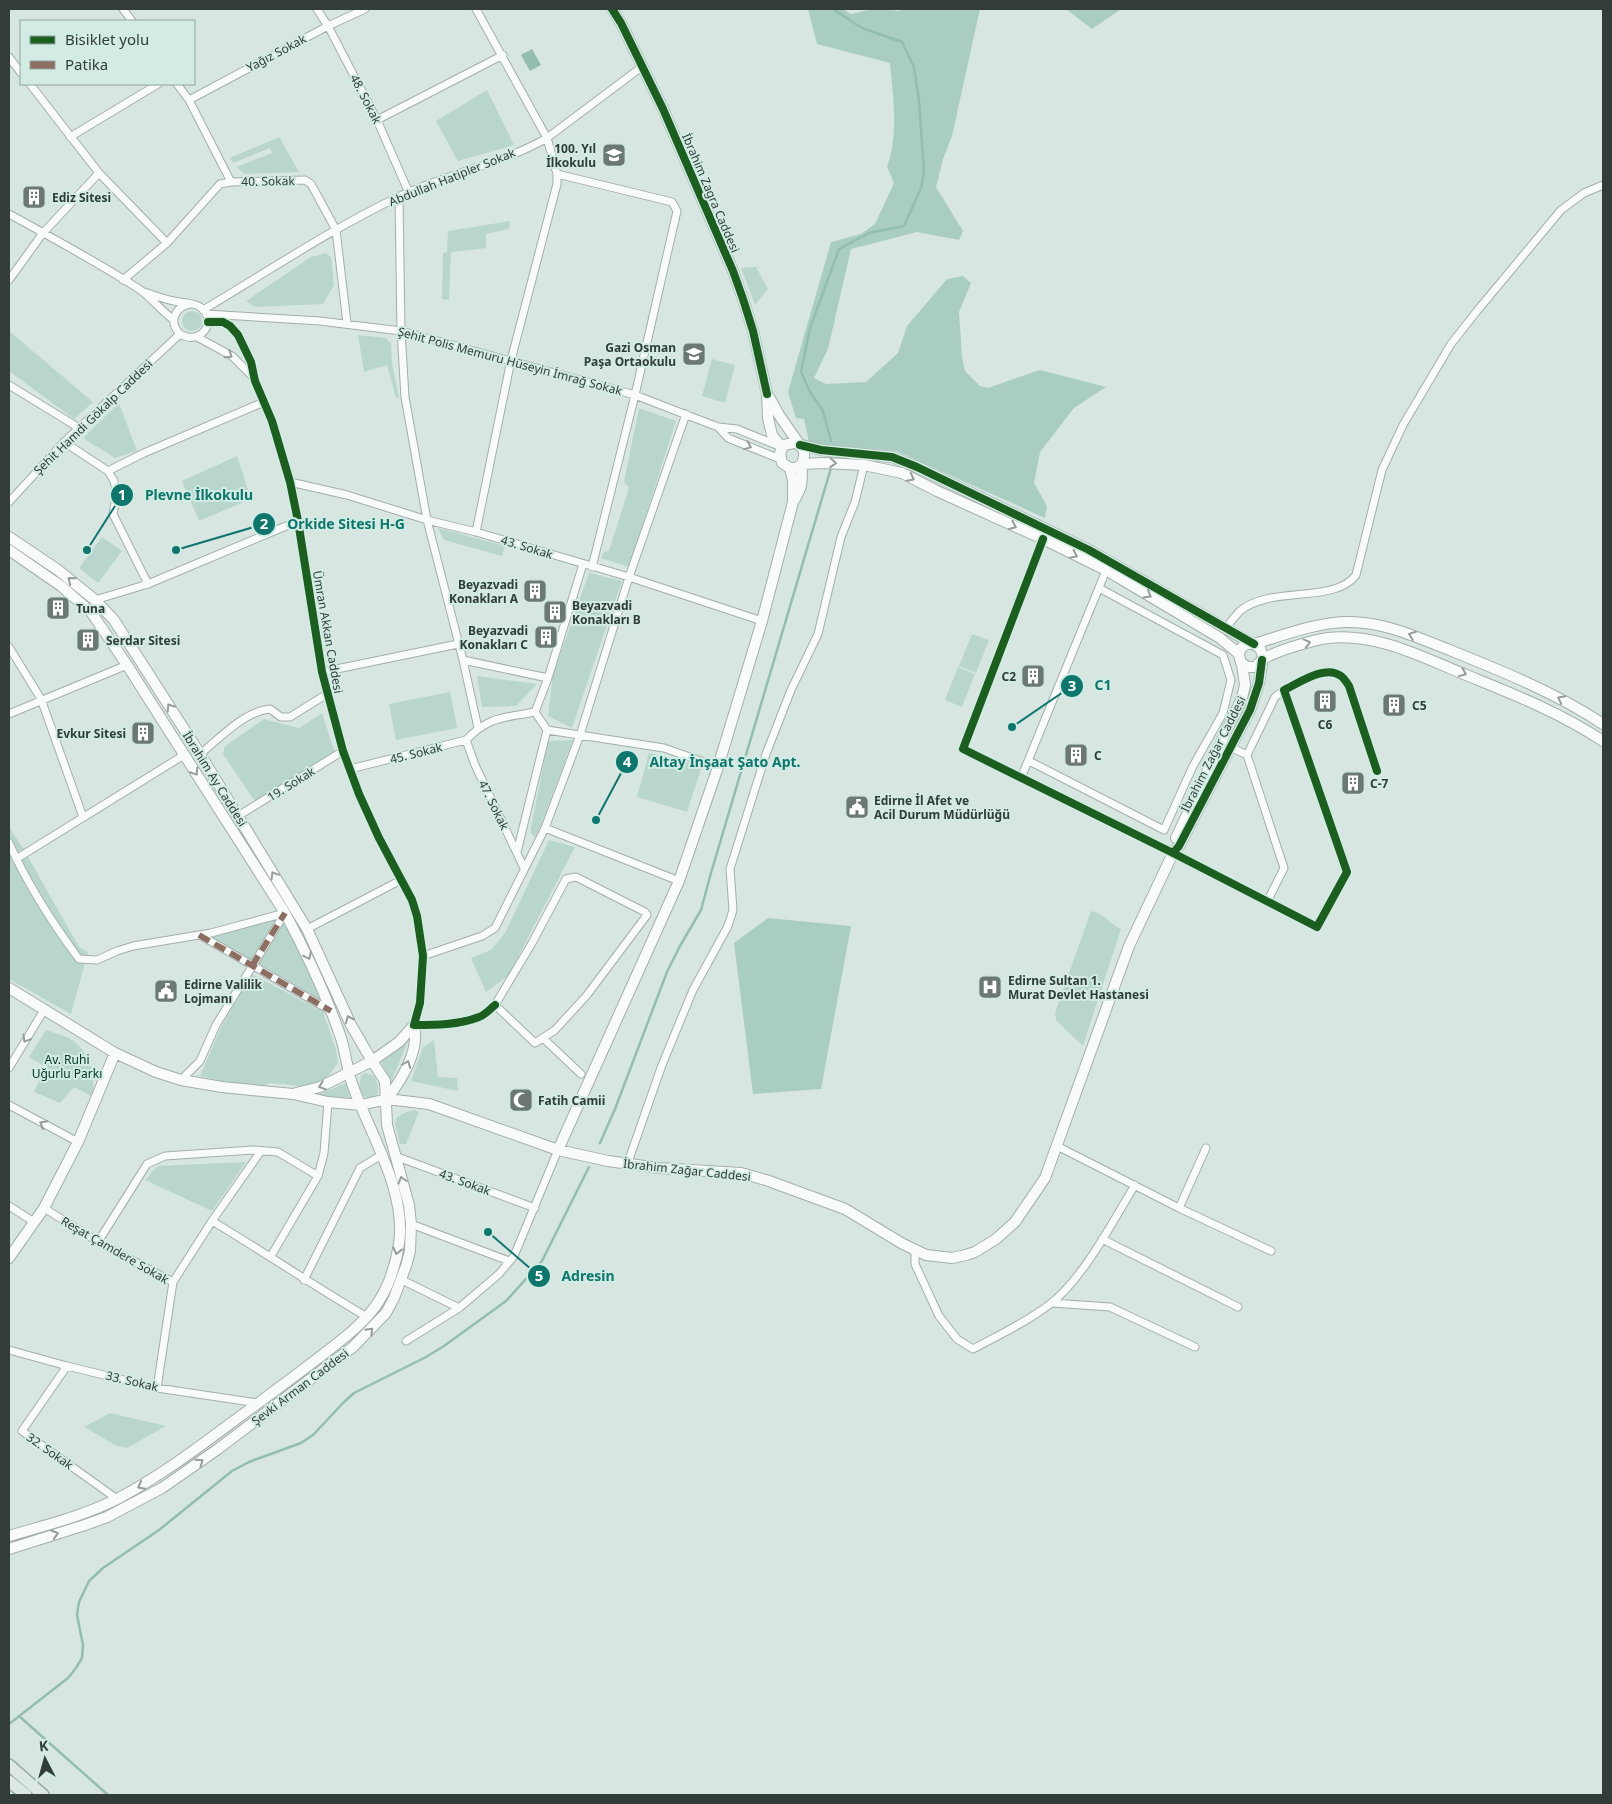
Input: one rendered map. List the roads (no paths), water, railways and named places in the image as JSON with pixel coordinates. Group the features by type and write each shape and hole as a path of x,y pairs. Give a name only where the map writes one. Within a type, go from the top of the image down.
{"main road":[{"name":"İbrahim Zagra Caddesi","path":"612,9 622,23 643,66 744,299 767,394 768,418 772,435 782,448"},
{"name":"İbrahim Zagra Caddesi","path":"767,394 800,445"},
{"path":"1262,660 1262,651 1259,646 1254,644 1108,566 917,466 892,457 821,450 790,443 782,448 780,459 784,465 790,468 796,468 802,464 823,463 864,465 902,472 937,491 1108,566 1220,638 1248,667 1258,665 1262,660 1306,643 1328,638 1356,638 1380,641 1549,709 1603,741"},
{"path":"558,1150 680,881 718,767 762,621 793,502 803,483 802,464 805,454 800,445"},
{"path":"790,468 793,481 793,502"},
{"name":"İbrahim Ay Caddesi","path":"9,536 58,570 95,600 114,620 200,754 307,928 351,1025 385,1081 387,1099"},
{"name":"İbrahim Ay Caddesi","path":"9,550 76,597 91,612 127,665 285,913 308,955 331,1011 344,1046 353,1087 361,1105"},
{"path":"1240,659 1242,647 1322,624 1362,623 1388,627 1536,686 1582,710 1603,724"},
{"name":"İbrahim Zağar Caddesi","path":"1173,853 1173,845 1242,698 1245,685 1240,659"},
{"name":"İbrahim Zağar Caddesi","path":"293,1094 328,1102 361,1105 387,1099 429,1104 558,1150 627,1165 741,1173 766,1180 845,1209 915,1251 933,1256 952,1258 976,1252 996,1239 1015,1222 1045,1178 1129,946 1173,853 1179,846 1254,699 1259,683 1262,660"},
{"path":"9,988 114,1053 156,1072 182,1080 222,1087 293,1094 320,1087 372,1062 399,1042 414,1024"},
{"path":"387,1099 406,1070 416,1036 414,1024"},
{"path":"9,1258 44,1208 78,1142 114,1053"},
{"name":"Şevki Arman Caddesi","path":"9,1549 107,1517 162,1488 218,1449 353,1347 386,1312 402,1280 410,1251 411,1224 409,1205 387,1125 387,1099"},
{"path":"9,1536 87,1512 117,1499 156,1478 321,1356 366,1317 379,1301 386,1288 399,1245 399,1216 383,1154 361,1105"},
{"path":"9,1765 43,1795"},
{"path":"9,1781 26,1795"}],"street":[{"path":"123,9 131,20"},
{"name":"48. Sokak","path":"317,9 328,26 377,120 409,193"},
{"name":"Yağız Sokak","path":"189,100 328,26 365,9"},
{"path":"476,9 547,138 557,174 557,184 511,360 476,532"},
{"path":"377,120 503,55"},
{"path":"10,60 20,72"},
{"name":"Abdullah Hatipler Sokak","path":"206,315 336,230 399,196 532,146 547,138 643,66"},
{"path":"31,85 99,173 167,243"},
{"path":"70,137 156,85"},
{"path":"123,280 167,243 220,184 231,182 189,100 179,85"},
{"path":"9,280 43,232 99,173"},
{"path":"557,174 672,202 677,211 635,396 592,567"},
{"name":"40. Sokak","path":"231,182 305,180 311,184 336,230"},
{"path":"1226,629 1240,611 1265,599 1322,591 1351,582 1356,575 1377,488 1388,456 1403,425 1451,344 1561,210 1584,193 1603,185"},
{"path":"399,196 401,330 405,397 427,520 463,660 478,728"},
{"path":"9,214 43,232 141,291 166,315 174,320"},
{"path":"336,230 347,323"},
{"path":"141,291 175,302 191,304 200,307 206,315 205,331 197,337 188,338 180,334 175,328 174,320 181,307 191,304"},
{"name":"Şehit Polis Memuru Hüseyin İmrağ Sokak","path":"206,315 269,317 347,323 401,330 635,396 686,414 718,428"},
{"name":"Ümran Akkan Caddesi","path":"206,315 230,326 238,335 251,362 255,380 272,421 290,482 322,672 343,751 378,838 412,900 418,916 423,956 420,1003 414,1024"},
{"name":"Şehit Hamdi Gökalp Caddesi","path":"9,502 64,442 180,334"},
{"path":"197,337 232,356 255,380"},
{"path":"9,385 79,428"},
{"path":"108,471 144,453 264,402"},
{"path":"423,956 490,933 501,918 545,828 580,735 629,577 686,414"},
{"path":"718,428 737,428 782,448"},
{"path":"718,428 728,438 780,459"},
{"path":"64,442 108,471 114,481 117,493 113,514 148,584"},
{"path":"627,1165 662,1064 690,999 728,926 733,910 730,869 766,754 791,690 818,634 841,537 855,502 864,465"},
{"name":"43. Sokak","path":"290,482 347,495 427,520 476,532 629,577 762,621"},
{"path":"95,600 148,584 298,521"},
{"path":"1043,539 963,749 1317,926 1347,872 1284,690"},
{"path":"535,712 548,678 583,564"},
{"path":"1021,778 1030,761 1108,566"},
{"path":"1030,761 1164,830 1193,766 1223,713 1231,680 1223,655 1099,588"},
{"path":"322,672 458,644"},
{"path":"9,647 41,700 83,817"},
{"path":"463,660 548,678"},
{"path":"9,714 127,665"},
{"path":"1267,902 1284,868 1247,755 1275,697 1284,690 1320,674 1328,672 1342,676 1349,686 1376,771"},
{"path":"200,754 250,714 270,709 281,717 290,717 327,694"},
{"path":"466,740 478,728 494,720 535,712"},
{"path":"535,712 548,730 664,748 718,767"},
{"path":"517,852 548,730"},
{"name":"45. Sokak","path":"350,769 466,740"},
{"name":"47. Sokak","path":"466,740 475,765 524,868"},
{"path":"1230,747 1247,755"},
{"name":"19. Sokak","path":"238,816 343,751"},
{"path":"16,859 184,755"},
{"path":"545,828 680,881"},
{"path":"9,843 16,859 67,943 79,959 98,960 133,946 211,933 285,913"},
{"path":"414,1024 436,1025 463,1022 481,1017 495,1005 532,943 566,879 576,876 645,912 647,915 587,996 554,1030 535,1043 495,1005"},
{"path":"307,928 401,880"},
{"path":"182,1080 200,1061 216,1025 285,913"},
{"path":"199,934 331,1011"},
{"path":"9,1068 44,1010"},
{"path":"542,1038 581,1074"},
{"path":"271,1256 318,1176 324,1153 328,1102"},
{"path":"9,1106 78,1142"},
{"path":"1057,1146 1179,1208 1271,1251"},
{"path":"1179,1208 1206,1148"},
{"path":"406,1341 459,1308 499,1274 514,1256 558,1150"},
{"path":"98,1242 147,1164 165,1156 261,1151 278,1152 318,1176"},
{"path":"173,1282 212,1221 261,1151"},
{"path":"304,1280 360,1168 383,1154"},
{"name":"43. Sokak","path":"395,1156 534,1208"},
{"path":"915,1251 915,1264 939,1316 957,1339 973,1349 1035,1315 1052,1303 1073,1281 1102,1239 1135,1185"},
{"path":"9,1206 34,1222"},
{"name":"Reşat Çamdere Sokak","path":"44,1208 98,1242 173,1282 157,1388"},
{"path":"212,1221 271,1256 304,1280 366,1317"},
{"path":"411,1224 509,1261"},
{"path":"1102,1239 1238,1307"},
{"path":"402,1280 459,1308"},
{"path":"1052,1303 1110,1307 1195,1346"},
{"name":"33. Sokak","path":"9,1350 157,1388 258,1403"},
{"name":"32. Sokak","path":"67,1366 22,1431 117,1499"}],"waterway":[{"path":"831,441 823,411 810,392 801,372 810,328 839,249 869,233 904,226 921,188 924,172 919,101 914,67 902,42 862,28 833,9"},
{"path":"600,1143 615,1109 667,972 701,910 831,468"},
{"path":"9,1724 68,1678 82,1658 83,1645 77,1615 79,1602 89,1581 103,1568 159,1530 232,1471 249,1462 301,1443 313,1435 354,1393 426,1357 506,1301 542,1261 589,1167"},
{"path":"19,1716 108,1795"}],"place":[{"name":"100. Yıl İlkokulu","path":"614,155"},
{"name":"Ediz Sitesi","path":"34,197"},
{"name":"Gazi Osman Paşa Ortaokulu","path":"694,354"},
{"name":"Plevne İlkokulu","path":"87,550"},
{"name":"Orkide Sitesi H-G","path":"176,550"},
{"name":"Beyazvadi Konakları A","path":"535,591"},
{"name":"Tuna","path":"58,608"},
{"name":"Beyazvadi Konakları B","path":"555,612"},
{"name":"Beyazvadi Konakları C","path":"546,637"},
{"name":"Serdar Sitesi","path":"88,640"},
{"name":"C2","path":"1033,676"},
{"name":"C6","path":"1325,701"},
{"name":"C5","path":"1394,705"},
{"name":"C1","path":"1012,727"},
{"name":"Evkur Sitesi","path":"143,733"},
{"name":"C","path":"1076,755"},
{"name":"C-7","path":"1353,783"},
{"name":"Edirne İl Afet ve Acil Durum Müdürlüğü","path":"857,807"},
{"name":"Altay İnşaat Şato Apt.","path":"596,820"},
{"name":"Edirne Sultan 1. Murat Devlet Hastanesi","path":"990,987"},
{"name":"Edirne Valilik Lojmanı","path":"166,991"},
{"name":"Fatih Camii","path":"521,1100"},
{"name":"Adresin","path":"488,1232"}],"park label":[{"name":"Av. Ruhi Uğurlu Parkı","path":"67,1066"}]}
